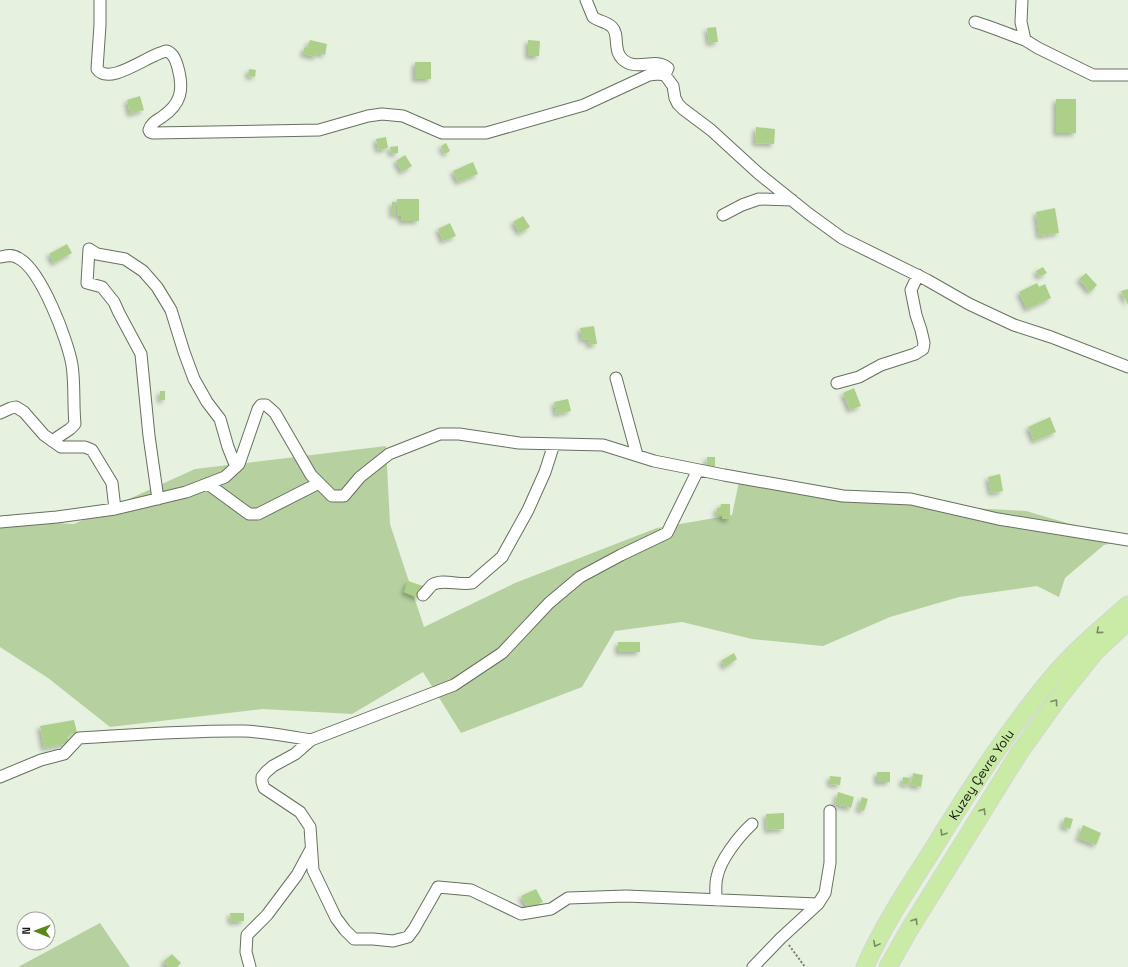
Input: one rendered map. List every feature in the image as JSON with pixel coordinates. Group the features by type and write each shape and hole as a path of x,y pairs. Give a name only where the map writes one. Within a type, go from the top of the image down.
{"main road":[{"name":"Kuzey Çevre Yolu","path":"865,967 893,913 961,804 1023,714 1056,673 1088,640 1128,605"},
{"name":"Kuzey Çevre Yolu","path":"888,967 909,930 1019,753 1059,697 1095,652 1128,621"}],"street":[{"path":"100,0 97,69 100,72 106,74 124,70 157,54 167,51 174,57 180,80 180,95 173,109 152,123 149,130 153,133 319,130 368,116 382,114 403,116 442,133 486,133 584,105 649,75 658,74 666,76 673,86 675,98 678,104 683,109 711,130 758,173 829,230 842,238 918,275 970,304 1014,325 1051,337 1128,367"},
{"path":"586,0 593,17 611,26 615,32 617,51 627,62 639,65 654,63 666,66 668,68 666,76"},
{"path":"1022,0 1021,22 1026,40"},
{"path":"975,22 1026,40 1038,48 1093,75 1128,75"},
{"path":"723,215 742,205 759,199 792,200"},
{"path":"158,499 149,436 141,354 114,302 102,287 87,283 89,249 97,254 125,259 143,271 157,287 171,310 194,379 207,402 220,418 228,447 236,467"},
{"path":"0,257 8,255 18,258 30,268 45,292 64,336 72,365 74,386 73,412 75,424 52,441"},
{"path":"837,384 859,377 881,365 915,354 923,349 924,342 912,301 911,290 918,275"},
{"path":"616,378 637,455"},
{"path":"0,522 57,517 115,509 186,492 225,477 239,464 258,409 261,405 266,405 275,413 311,475 332,496 344,496 360,476 389,454 440,434 459,434 519,443 603,445 654,460 698,470 844,496 911,499 998,519 1128,540"},
{"path":"0,413 16,407 24,412 44,435 61,447 86,447 92,450 112,483 115,509"},
{"path":"423,595 432,585 440,582 466,585 472,584 502,557 528,510 545,472 554,444"},
{"path":"698,470 666,533 580,577 549,603 502,653 454,685 311,740 295,754 273,766 262,777 262,782 264,788 300,812 310,827 313,870 336,918 354,939 393,941 408,937 438,888 471,890 521,914 551,909 568,898 626,896 818,904"},
{"path":"208,484 250,514 258,514 319,483"},
{"path":"0,777 41,760 64,754 79,738 245,731 281,734 311,740"},
{"path":"754,967 783,936 818,904 824,893 830,863 830,811"},
{"path":"716,900 716,878 719,868 734,846 752,824"},
{"path":"250,967 246,952 247,936 267,915 297,875 311,849"}],"path":[{"path":"783,936 805,967"}],"green space":[{"path":"386,446 390,524 424,627 515,583 657,528 732,515 739,482 856,502 1026,511 1125,540 1104,545 1065,578 1059,597 1037,586 959,597 890,617 823,646 752,639 682,622 615,631 582,687 461,733 423,672 352,714 263,709 110,727 48,678 0,647 0,520 74,524 195,469"},
{"path":"100,923 130,967 18,967 48,951 56,951 56,947"}],"building":[{"path":"716,27 718,42 709,43 707,28"},
{"path":"310,40 327,44 325,55 317,53 316,57 303,54 304,48 307,48"},
{"path":"528,40 540,41 539,56 528,56"},
{"path":"415,62 431,62 431,79 415,79"},
{"path":"249,69 256,70 255,77 248,76"},
{"path":"140,96 144,110 130,114 127,100"},
{"path":"1056,99 1076,99 1076,133 1056,133"},
{"path":"756,127 775,129 774,144 755,143"},
{"path":"386,137 388,148 378,150 376,139"},
{"path":"446,143 450,151 445,154 441,146"},
{"path":"398,146 398,153 391,154 390,147"},
{"path":"405,155 412,166 402,172 396,161"},
{"path":"473,162 478,174 458,182 453,171"},
{"path":"397,199 419,199 419,221 401,221 401,216 397,216"},
{"path":"392,202 396,202 396,215 392,215"},
{"path":"1055,208 1059,233 1039,236 1036,212"},
{"path":"523,216 530,227 520,233 513,222"},
{"path":"450,223 456,236 443,241 438,229"},
{"path":"67,244 72,253 54,263 49,254"},
{"path":"1043,267 1047,273 1039,277 1036,271"},
{"path":"1086,273 1097,285 1090,292 1079,279"},
{"path":"1037,283 1039,287 1045,284 1051,298 1027,309 1019,292"},
{"path":"1128,289 1128,305 1121,291"},
{"path":"594,326 597,344 589,345 588,339 582,340 580,328"},
{"path":"854,388 861,406 850,410 843,393"},
{"path":"160,391 165,391 165,400 160,400"},
{"path":"568,399 571,411 556,414 554,402"},
{"path":"1050,417 1056,432 1034,441 1028,427"},
{"path":"707,457 715,457 715,470 706,469"},
{"path":"1000,474 1003,491 991,493 988,477"},
{"path":"721,504 730,504 730,519 722,519 722,515 716,515 717,508 720,508"},
{"path":"408,581 423,586 418,598 404,592"},
{"path":"618,642 640,642 640,652 618,652"},
{"path":"734,653 737,659 725,667 721,661"},
{"path":"74,720 77,733 68,735 69,743 44,748 40,726"},
{"path":"877,772 890,772 890,782 877,782"},
{"path":"913,773 923,775 921,787 911,785"},
{"path":"830,776 841,777 840,785 830,784"},
{"path":"903,777 910,778 909,785 902,784"},
{"path":"838,792 854,797 851,808 835,804"},
{"path":"862,797 868,799 864,811 858,809"},
{"path":"784,813 784,829 767,830 766,814"},
{"path":"1065,817 1073,819 1070,829 1062,826"},
{"path":"1083,825 1101,833 1096,845 1078,838"},
{"path":"536,889 543,902 528,909 521,896"},
{"path":"230,913 244,913 244,921 231,922"},
{"path":"172,954 181,963 177,967 168,967 163,962"}]}
